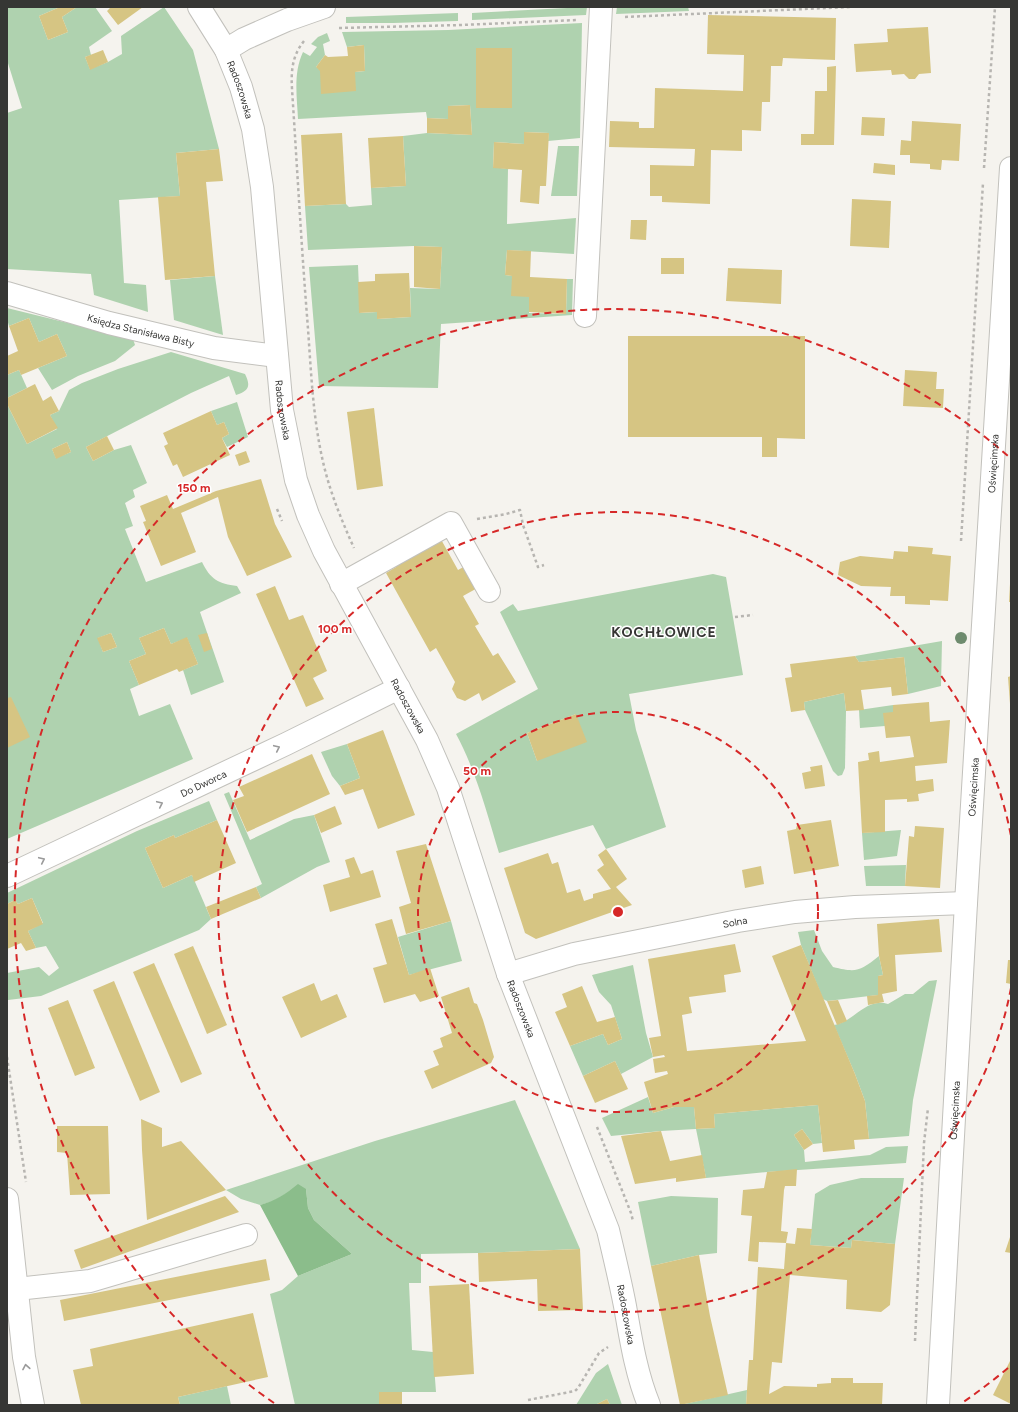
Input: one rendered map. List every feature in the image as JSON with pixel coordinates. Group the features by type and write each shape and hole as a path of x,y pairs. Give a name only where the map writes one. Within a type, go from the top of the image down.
{"street":[{"name":"Radoszowska","path":"199,7 226,50 241,88 253,129 262,187 282,410 296,480 308,515 342,584 427,740 448,788 508,974 608,1230 617,1265 631,1342 642,1388 649,1405"},
{"path":"226,50 244,39 287,20 324,7"},
{"path":"585,316 601,13"},
{"name":"Oświęcimska","path":"938,1405 966,903 1011,168"},
{"name":"Księdza Stanisława Bisty","path":"7,293 109,323 214,348 277,356"},
{"path":"342,584 451,523 489,591"},
{"name":"Do Dworca","path":"7,876 286,744 399,688"},
{"name":"Solna","path":"508,974 574,954 738,921 795,912 855,907 966,903"},
{"path":"7,1199 24,1357 33,1405"},
{"path":"16,1289 90,1282 246,1235"}],"path":[{"path":"333,28 462,26 601,13 850,7"},
{"path":"306,38 298,48 291,71 301,245 313,386 324,466 342,522 365,571"},
{"path":"506,514 520,510 523,525 538,566 544,565"},
{"path":"735,617 753,615"},
{"path":"595,1123 608,1152 631,1213 635,1228"},
{"path":"528,1400 575,1391 599,1353 610,1345 631,1342"}],"green space":[{"path":"7,7 60,7 39,16 48,40 68,32 62,17 77,7 95,7 112,31 89,47 91,55 85,57 90,69 108,62 122,54 121,36 164,7 193,50 219,149 176,153 180,196 119,200 124,283 146,285 148,312 94,295 91,274 7,269 7,113 22,108 7,60"},
{"path":"587,7 586,15 472,20 472,13"},
{"path":"617,7 688,7 689,11 616,14"},
{"path":"458,13 458,21 346,23 346,17"},
{"path":"582,23 580,138 548,141 549,133 525,132 524,144 494,142 493,167 508,169 507,224 576,218 574,254 507,250 505,275 512,276 529,297 529,313 566,314 567,279 573,279 572,315 441,324 438,388 319,386 309,267 358,265 360,313 377,312 377,319 411,317 410,288 440,289 442,247 414,246 308,250 305,206 346,204 349,207 372,205 371,188 406,186 403,136 427,133 472,135 470,105 448,106 448,119 427,118 426,112 298,119 296,85 300,60 303,52 310,56 317,47 311,44 318,37 327,33 330,41 323,44 325,55 316,67 355,72 365,71 364,45 347,47 342,32 448,30","holes":["476,48 512,48 512,108 476,108"]},
{"path":"558,146 579,146 577,196 551,196"},
{"path":"215,276 223,335 174,320 170,280"},
{"path":"7,308 133,339 135,345 115,361 78,376 52,390 38,368 67,356 57,334 39,342 29,318 9,326 7,319"},
{"path":"171,352 245,374 247,378 248,388 244,392 236,395 229,376 191,393 86,447 93,461 114,450 131,445 147,483 133,490 135,497 125,503 133,526 125,529 146,582 202,562 208,573 216,580 225,584 237,586 241,593 200,612 224,682 191,695 183,670 198,664 187,638 171,644 164,628 139,638 146,654 129,661 139,685 130,689 139,716 170,704 193,759 7,839 7,404 27,444 57,429 50,415 59,411 69,390 82,383 118,369","holes":["67,442 71,452 56,458 52,449","111,633 117,647 103,652 98,638"]},
{"path":"19,370 27,388 7,398 7,375"},
{"path":"237,402 248,437 227,447 222,438 229,434 224,422 217,425 211,411"},
{"path":"713,574 726,577 743,675 629,694 636,730 666,827 606,849 593,825 499,853 475,777 456,734 538,689 500,612 513,604 518,611","holes":["576,714 537,761 527,733"]},
{"path":"942,641 941,686 908,694 904,657 859,662 855,656"},
{"path":"844,693 846,711 845,768 842,775 838,776 833,771 805,710 804,702"},
{"path":"893,705 893,712 885,726 860,728 859,710"},
{"path":"347,744 360,778 340,786 332,776 321,752"},
{"path":"229,792 250,840 294,819 314,815 330,862 317,867 261,898 256,887 262,884 224,794"},
{"path":"209,801 217,820 175,838 174,835 145,848 163,888 192,875 211,919 199,930 41,996 8,1000 7,973 39,967 49,976 59,968 46,946 36,948 28,931 43,923 32,898 18,904 15,900 7,904 7,893 137,831"},
{"path":"901,830 897,856 864,860 862,833"},
{"path":"906,865 905,886 866,886 864,866"},
{"path":"451,921 462,961 409,975 398,937"},
{"path":"814,930 822,951 833,967 848,970 858,969 867,965 879,956 883,975 878,976 878,995 827,1001 823,999 801,945 798,932"},
{"path":"633,965 646,1033 653,1057 621,1074 615,1061 583,1076 570,1046 603,1034 608,1045 622,1039 611,1005 599,992 592,975"},
{"path":"937,980 913,1100 909,1136 869,1139 865,1101 834,1025 841,1023 873,1004 888,1004 905,994 913,994 929,981"},
{"path":"648,1097 653,1113 674,1107 694,1107 696,1129 611,1136 602,1118"},
{"path":"515,1100 580,1249 421,1254 421,1283 409,1283 412,1350 433,1352 436,1392 379,1392 379,1405 295,1405 270,1294 282,1290 298,1276 352,1254 314,1220 308,1208 306,1189 289,1192 274,1201 260,1205 241,1199 226,1190 375,1141"},
{"path":"818,1105 822,1143 813,1144 802,1129 794,1135 804,1150 805,1162 870,1155 886,1147 908,1146 906,1163 767,1172 706,1178 696,1129 715,1128 714,1114"},
{"path":"861,1178 904,1178 895,1244 852,1240 851,1248 810,1245 815,1194 830,1185"},
{"path":"298,1184 306,1189 308,1208 314,1220 352,1254 298,1276 260,1205 280,1197"},
{"path":"671,1196 718,1198 717,1253 699,1255 651,1266 638,1202"},
{"path":"608,1364 622,1405 610,1405 607,1399 595,1405 576,1405 596,1373"},
{"path":"227,1386 231,1405 180,1405 178,1397"},
{"path":"747,1390 746,1405 680,1405"}],"building":[{"path":"60,7 77,7 62,17 68,32 48,40 39,16"},
{"path":"109,7 143,7 118,25 107,11 110,8"},
{"path":"708,15 836,18 835,60 783,58 782,66 771,66 770,102 762,102 761,131 742,130 742,151 711,150 710,204 662,202 662,196 650,196 650,165 694,166 695,149 609,147 610,121 639,122 639,128 654,128 655,88 743,91 744,55 707,54"},
{"path":"928,27 931,73 919,74 915,79 909,79 904,74 892,75 891,70 856,72 854,44 888,42 887,29"},
{"path":"364,45 365,71 355,72 356,91 321,94 320,71 316,67 325,55 328,57 348,56 347,47"},
{"path":"476,48 512,48 512,108 476,108"},
{"path":"103,50 108,62 90,70 85,57"},
{"path":"836,66 834,145 801,145 801,134 814,134 815,91 827,91 827,67"},
{"path":"470,105 472,135 427,133 427,118 448,119 448,106"},
{"path":"862,117 885,118 884,136 861,135"},
{"path":"912,121 961,124 959,161 942,160 941,170 930,169 930,164 910,163 910,155 900,155 901,140 911,141"},
{"path":"524,132 549,133 546,186 540,186 539,204 520,202 522,170 493,168 494,142 524,144"},
{"path":"342,133 346,204 305,206 301,135"},
{"path":"403,136 406,186 371,188 368,138"},
{"path":"219,149 223,181 206,182 215,276 165,280 158,197 180,196 176,153"},
{"path":"874,163 895,165 895,175 873,173"},
{"path":"852,199 891,201 889,248 850,246"},
{"path":"631,220 647,220 646,240 630,239"},
{"path":"414,246 442,247 440,289 414,287"},
{"path":"507,250 531,251 530,277 567,279 566,314 529,312 529,297 511,296 512,276 505,275"},
{"path":"661,258 684,258 684,274 661,274"},
{"path":"728,268 782,270 781,304 726,301"},
{"path":"409,273 411,317 377,319 377,312 359,313 358,282 375,281 375,274"},
{"path":"29,318 39,342 57,334 67,356 21,375 19,370 7,375 7,356 18,351 9,326"},
{"path":"628,336 805,336 805,439 777,438 777,457 762,457 762,437 628,437"},
{"path":"905,370 937,372 936,389 944,389 943,408 903,406"},
{"path":"35,384 43,401 51,396 59,411 50,415 58,428 27,444 7,404 7,398"},
{"path":"374,408 383,486 357,490 347,412"},
{"path":"211,411 217,425 224,422 229,434 222,438 230,455 183,477 177,464 173,466 164,446 168,444 163,433"},
{"path":"107,436 114,450 93,461 86,447"},
{"path":"67,442 71,452 56,459 52,449"},
{"path":"246,451 250,462 239,466 235,455"},
{"path":"261,479 275,524 292,557 247,576 228,537 218,497 181,513 196,552 161,566 143,522 146,521 140,506 167,495 173,509 216,491"},
{"path":"438,534 458,570 469,564 481,586 463,596 479,624 475,626 493,656 498,653 516,682 482,701 479,693 465,701 457,698 452,689 455,682 436,648 430,652 386,573 396,567 392,560"},
{"path":"908,546 933,548 932,554 951,556 948,601 930,600 930,605 905,604 905,596 890,596 891,587 861,586 838,575 840,562 860,556 893,559 894,551 908,552"},
{"path":"1010,584 1011,602 1009,602"},
{"path":"275,586 289,620 303,615 327,671 313,678 324,699 306,707 256,594"},
{"path":"164,628 171,644 187,637 198,664 179,672 177,669 139,685 129,661 146,654 139,638"},
{"path":"111,633 117,647 103,652 97,638"},
{"path":"207,633 212,649 204,652 198,635"},
{"path":"855,656 859,662 904,657 908,694 892,696 891,687 861,690 864,710 846,711 844,693 804,702 805,710 791,712 785,678 792,677 790,664"},
{"path":"1011,676 1011,704 1010,704 1008,677"},
{"path":"11,697 30,737 7,748 7,698"},
{"path":"929,702 930,722 950,720 947,763 915,766 916,781 933,779 934,791 918,794 919,801 907,802 907,799 885,800 885,832 862,833 858,762 869,760 868,753 879,751 880,762 914,757 910,736 886,738 883,713 893,712 893,705"},
{"path":"576,714 587,742 537,761 527,733"},
{"path":"383,730 415,815 378,829 363,789 345,795 340,786 360,778 347,744"},
{"path":"312,754 330,794 247,832 233,800 244,796 239,787"},
{"path":"822,765 825,786 805,789 802,773 811,771 810,767"},
{"path":"335,806 342,824 321,833 314,815"},
{"path":"217,820 236,863 194,882 192,875 163,888 145,848 174,835 175,838"},
{"path":"831,820 839,866 794,874 787,831 796,829 797,825"},
{"path":"915,826 944,828 940,888 905,886 909,836 914,837"},
{"path":"426,844 451,921 406,934 399,907 411,903 396,851"},
{"path":"606,849 627,879 616,887 632,905 536,939 525,933 504,868 548,853 552,864 558,862 567,893 580,889 584,901 593,898 593,894 611,889 597,870 604,865 598,855"},
{"path":"354,857 361,874 373,870 381,897 330,912 323,885 350,877 345,860"},
{"path":"761,866 764,884 745,888 742,870"},
{"path":"256,887 261,898 211,919 206,907"},
{"path":"32,898 43,924 28,931 36,948 26,951 21,943 7,949 7,904 15,900 18,904"},
{"path":"392,919 409,975 430,968 439,996 420,1002 415,994 384,1003 373,968 387,964 375,924"},
{"path":"939,919 942,952 895,955 897,991 882,994 884,1002 868,1005 867,996 878,995 878,976 883,975 879,956 877,924"},
{"path":"735,944 741,972 724,975 726,992 689,997 692,1013 682,1015 687,1051 806,1041 772,956 801,945 865,1101 869,1139 854,1140 855,1149 823,1152 818,1105 714,1114 715,1128 696,1129 694,1107 674,1107 653,1113 644,1082 668,1074 667,1071 655,1073 653,1059 665,1057 664,1055 653,1057 649,1038 661,1036 648,959"},
{"path":"193,946 227,1025 207,1034 174,954"},
{"path":"1008,960 1011,960 1011,984 1006,983"},
{"path":"154,963 202,1074 181,1083 133,972"},
{"path":"114,981 160,1092 140,1101 93,990"},
{"path":"314,983 321,1001 337,994 347,1017 301,1038 282,997"},
{"path":"582,986 597,1022 615,1017 622,1039 608,1045 603,1034 570,1046 555,1012 567,1007 562,994"},
{"path":"469,987 474,1003 477,1004 483,1020 494,1057 491,1063 432,1089 424,1071 439,1065 433,1051 443,1047 440,1038 452,1033 441,997"},
{"path":"68,1000 95,1068 75,1076 48,1008"},
{"path":"838,1000 847,1021 837,1025 827,1001"},
{"path":"615,1061 628,1089 595,1103 583,1076"},
{"path":"141,1119 162,1128 162,1147 181,1141 226,1190 147,1220"},
{"path":"57,1126 108,1126 110,1194 70,1195 67,1153 57,1152"},
{"path":"802,1129 813,1144 804,1150 794,1135"},
{"path":"661,1131 670,1161 702,1155 706,1178 676,1182 676,1178 635,1184 621,1136"},
{"path":"797,1169 796,1186 785,1186 784,1190 781,1231 788,1232 786,1243 759,1242 758,1262 748,1261 752,1216 741,1215 743,1190 764,1188 767,1172"},
{"path":"225,1196 239,1212 81,1269 74,1250"},
{"path":"797,1228 812,1229 810,1245 851,1248 852,1240 895,1244 890,1305 881,1312 846,1309 847,1280 790,1275 782,1363 772,1362 769,1394 784,1386 817,1387 817,1384 831,1383 831,1378 853,1378 853,1383 883,1383 882,1405 746,1405 749,1360 753,1360 758,1267 784,1269 786,1243 795,1244"},
{"path":"1011,1234 1011,1253 1005,1252"},
{"path":"580,1249 583,1310 538,1311 537,1279 479,1282 478,1253"},
{"path":"699,1255 710,1316 728,1395 680,1405 651,1266"},
{"path":"266,1259 270,1280 64,1321 60,1300"},
{"path":"469,1284 474,1374 434,1377 429,1286"},
{"path":"253,1313 268,1377 178,1397 180,1405 81,1405 73,1370 93,1366 90,1349"},
{"path":"1011,1359 1011,1404 993,1395"},
{"path":"379,1392 402,1392 402,1405 379,1405"},
{"path":"607,1399 610,1405 595,1405"}],"district":[{"name":"KOCHŁOWICE","path":"664,632"}]}
